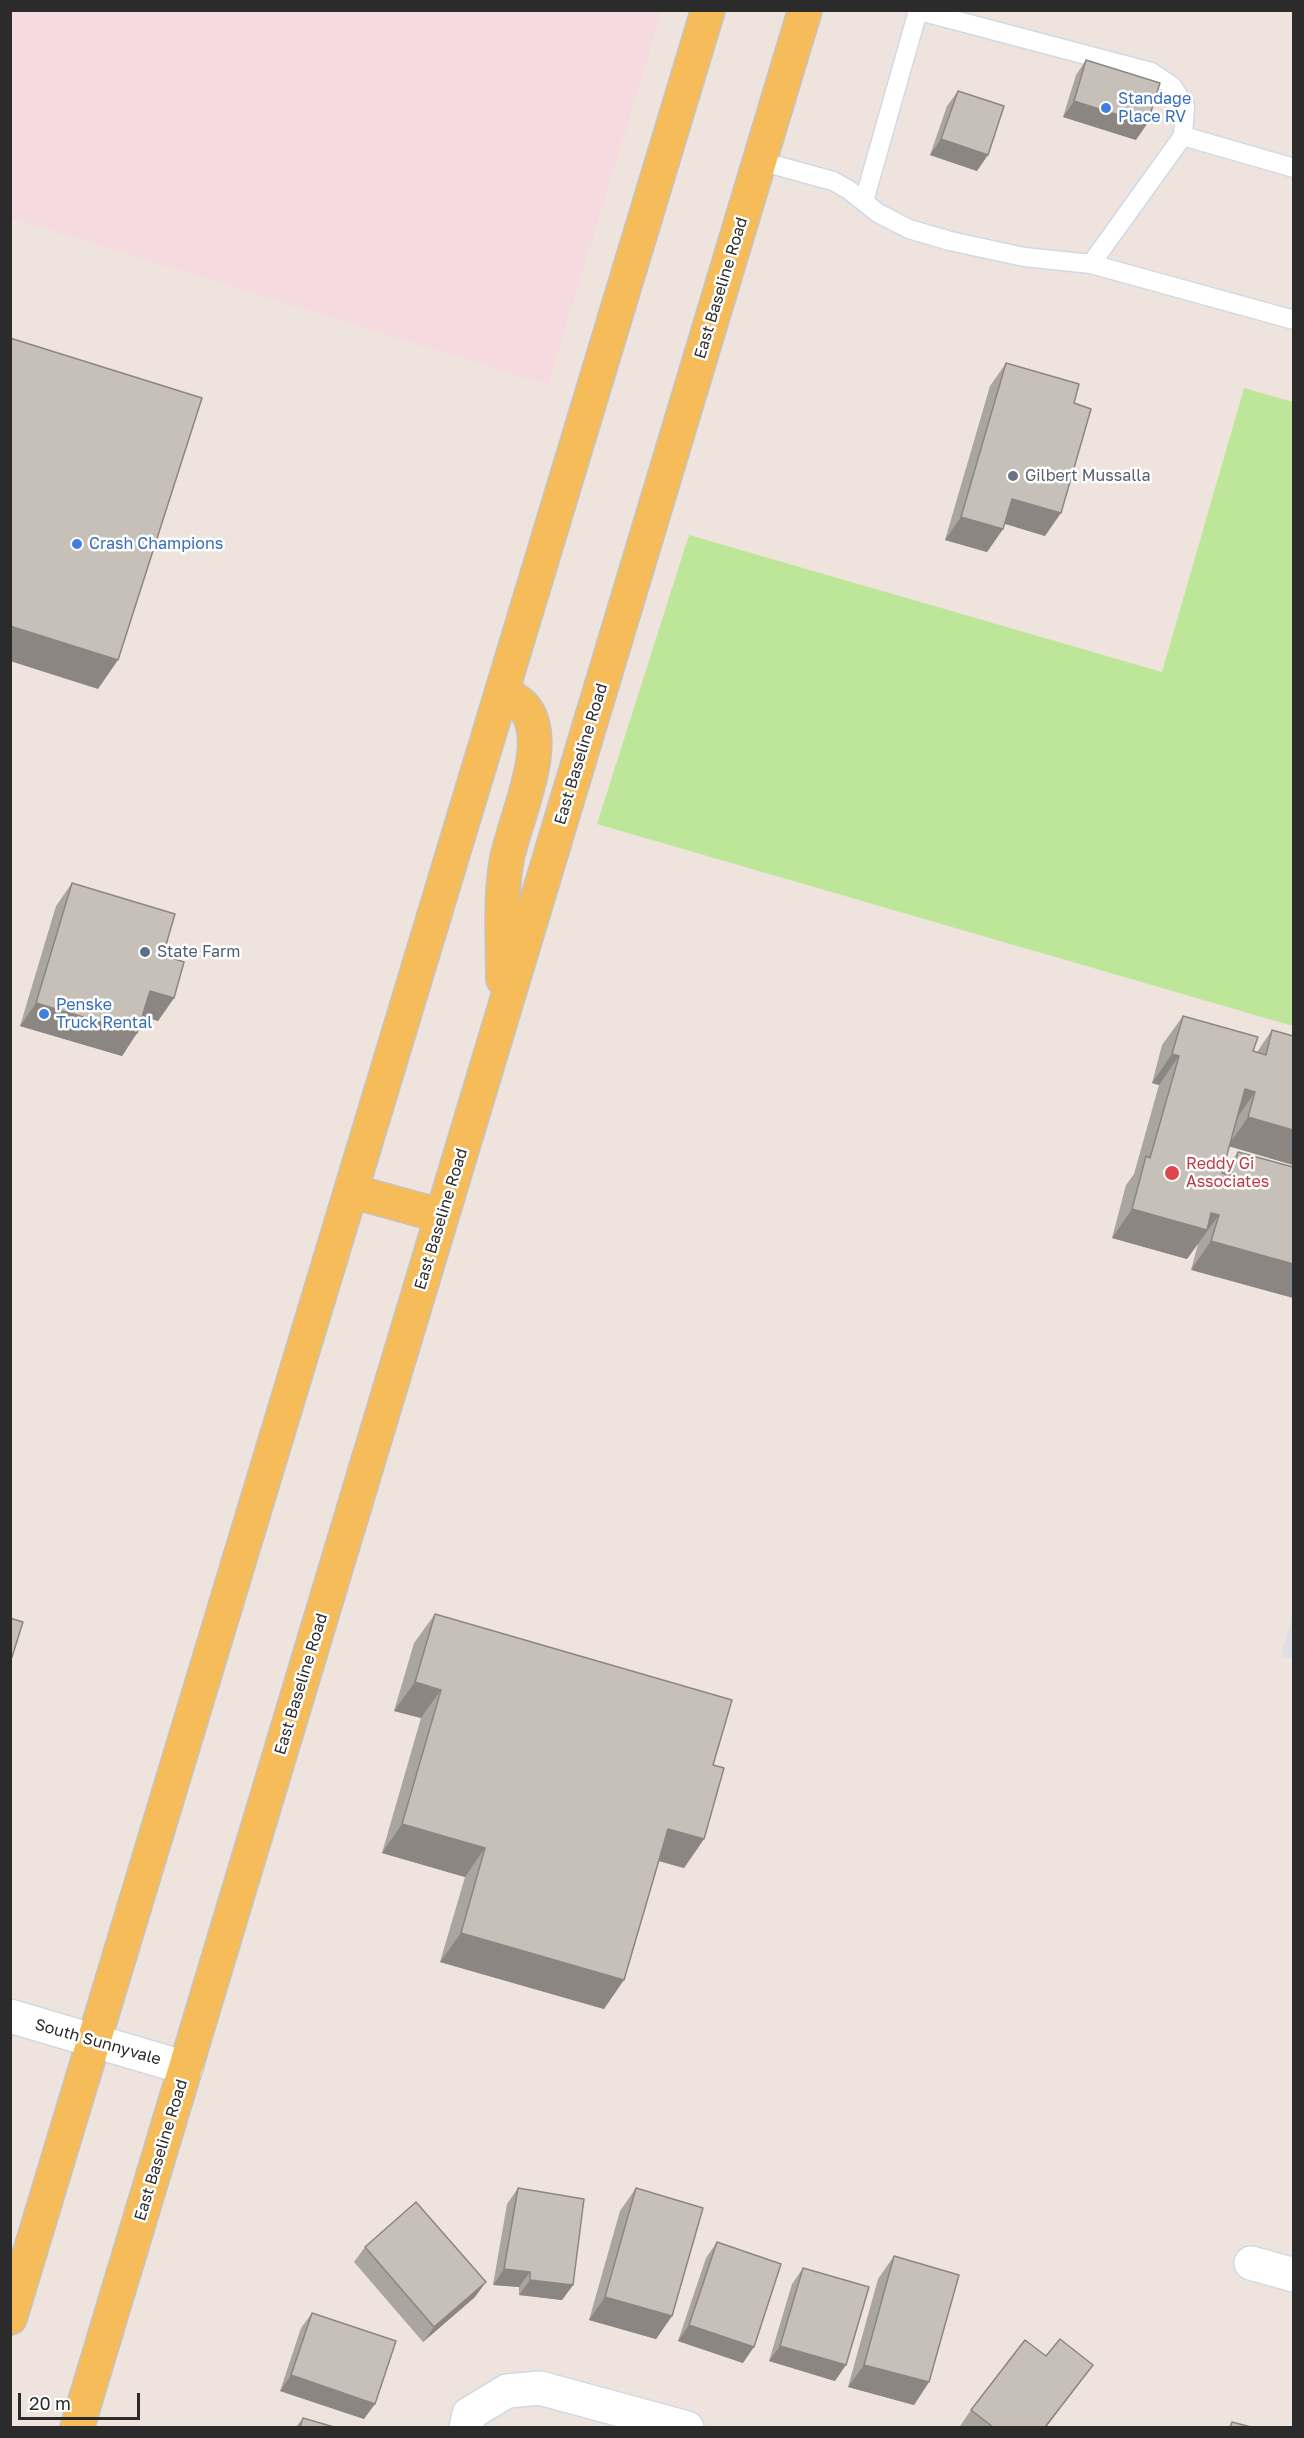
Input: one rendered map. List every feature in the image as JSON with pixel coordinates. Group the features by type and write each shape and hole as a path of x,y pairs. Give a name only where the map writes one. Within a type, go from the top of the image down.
{"main road":[{"path":"10,2318 708,10"},
{"name":"East Baseline Road","path":"76,2427 805,10"},
{"path":"502,692 526,709 531,719 535,739 532,768 506,861 502,889 503,1014"},
{"path":"351,1191 442,1216"}],"street":[{"name":"South Sunnyvale","path":"10,2016 186,2068"},
{"path":"1251,2263 1293,2275"},
{"path":"466,2427 469,2414 507,2391 540,2388 687,2427"}],"lane":[{"path":"864,201 917,11 1151,72 1172,86 1185,106 1182,136 1091,264"},
{"path":"1182,136 1293,168"},
{"path":"759,161 833,181 878,213 909,229 950,241 1024,257 1091,264 1293,320"}],"shaded area":[{"path":"10,11 662,11 548,385 11,218"},
{"path":"1293,1613 1293,1659 1281,1656"}],"green space":[{"path":"1244,388 1293,402 1293,1026 597,824 689,535 1162,672"}],"building":[{"path":"1086,60 1160,83 1147,124 1074,101"},
{"path":"958,91 1004,106 988,155 941,139"},
{"name":"Crash Champions","path":"10,338 202,398 118,660 10,626"},
{"name":"Gilbert Mussalla","path":"1006,363 1079,384 1074,403 1091,409 1061,513 1012,499 1003,529 961,517"},
{"path":"72,883 175,914 163,955 184,962 174,998 150,991 137,1033 36,1003"},
{"name":"Reddy Gi Associates","path":"1183,1016 1258,1037 1253,1051 1266,1055 1272,1030 1293,1036 1293,1130 1248,1117 1255,1092 1245,1089 1222,1173 1231,1176 1238,1152 1293,1167 1293,1264 1211,1241 1219,1215 1211,1213 1207,1230 1132,1209 1146,1156 1150,1158 1179,1056 1172,1054"},
{"path":"435,1614 732,1700 713,1765 724,1768 704,1839 668,1829 624,1980 461,1933 485,1848 402,1824 441,1690 415,1682"},
{"path":"10,1618 23,1622 12,1657 10,1657"},
{"path":"518,2188 584,2199 573,2285 530,2280 530,2272 504,2269"},
{"path":"636,2188 703,2208 672,2316 605,2297"},
{"path":"416,2202 486,2282 434,2327 365,2247"},
{"path":"717,2242 781,2264 754,2347 689,2325"},
{"path":"894,2256 959,2275 929,2382 864,2365"},
{"path":"803,2268 869,2287 846,2365 780,2346"},
{"path":"312,2313 396,2341 375,2404 291,2375"},
{"path":"1060,2339 1093,2365 1045,2427 993,2427 971,2410 1025,2340 1046,2356"},
{"path":"303,2418 334,2427 300,2427"},
{"path":"1232,2422 1251,2427 1230,2427"}],"place":[{"name":"Standage Place RV","path":"1106,108"},
{"name":"Gilbert Mussalla","path":"1013,476"},
{"name":"Crash Champions","path":"77,544"},
{"name":"State Farm","path":"145,952"},
{"name":"Penske Truck Rental","path":"44,1014"},
{"name":"Reddy Gi Associates","path":"1172,1173"}]}
